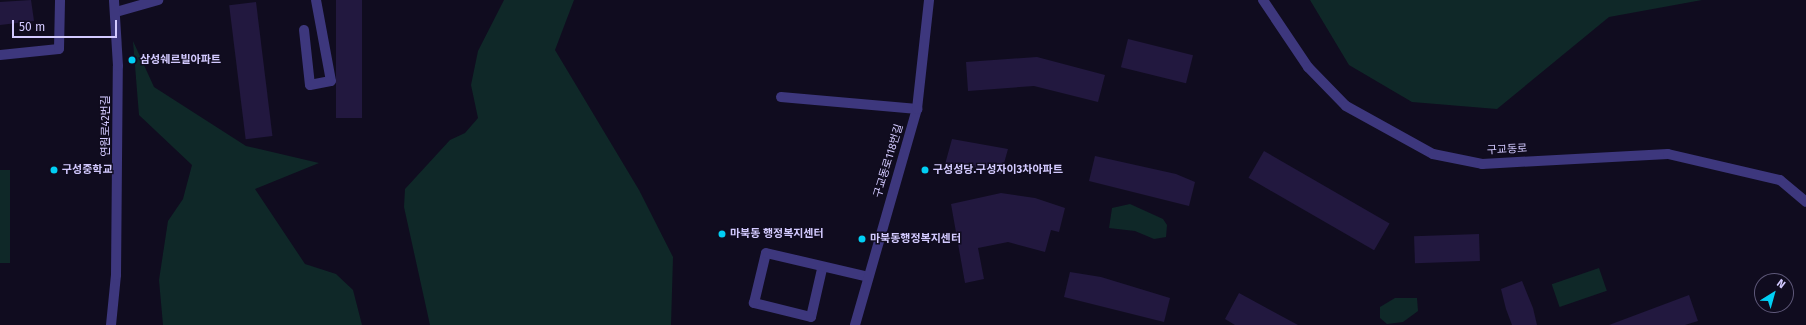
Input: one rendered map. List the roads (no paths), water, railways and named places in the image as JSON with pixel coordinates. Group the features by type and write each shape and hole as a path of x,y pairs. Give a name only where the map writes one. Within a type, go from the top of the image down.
{"street":[{"path":"0,55 59,49 60,0"},
{"name":"연원로42번길","path":"111,325 116,275 116,12 114,0"},
{"path":"116,12 139,1 158,0"},
{"path":"304,30 310,85 331,82 316,0"},
{"name":"구교동로118번길","path":"855,325 917,109 929,0"},
{"name":"구교동로","path":"1263,0 1308,68 1346,106 1433,154 1482,164 1668,154 1780,180 1806,202"},
{"path":"781,97 917,109"},
{"path":"822,268 811,317 754,303 766,253 822,268 868,277"}],"place":[{"name":"삼성쉐르빌아파트","path":"132,60"},
{"name":"구성중학교","path":"54,170"},
{"name":"구성성당.구성자이3차아파트","path":"925,170"},
{"name":"마북동 행정복지센터","path":"722,234"},
{"name":"마북동행정복지센터","path":"862,239"}]}
